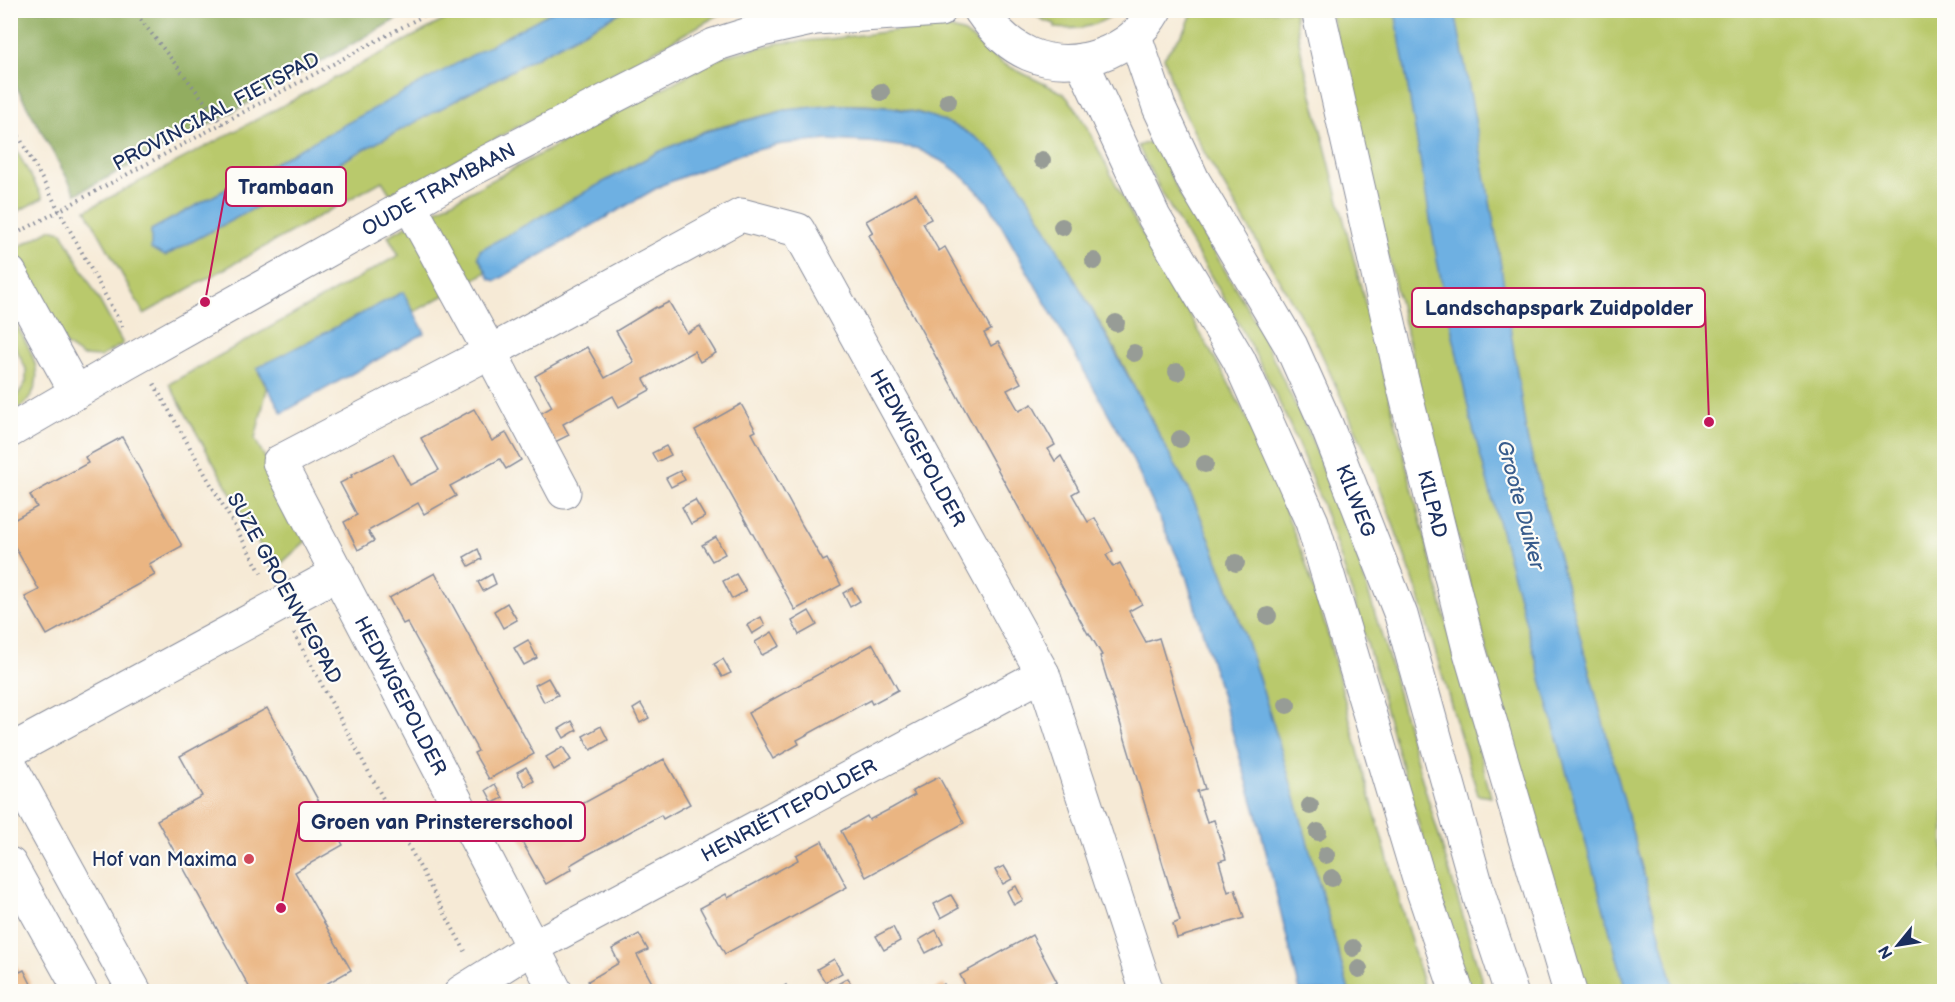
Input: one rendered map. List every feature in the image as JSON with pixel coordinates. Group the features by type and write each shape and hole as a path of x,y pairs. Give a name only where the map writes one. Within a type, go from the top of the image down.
{"street":[{"name":"OUDE TRAMBAAN","path":"10,431 471,170 714,45 825,14 940,10"},
{"path":"981,10 1000,35 1029,54 1046,59 1081,60 1100,56 1119,47 1135,36 1150,20 1155,10"},
{"name":"KILPAD","path":"1318,10 1402,380 1469,649 1570,992"},
{"name":"KILWEG","path":"1135,36 1159,107 1193,180 1291,346 1347,477 1401,615 1480,898 1511,992"},
{"path":"1081,60 1154,217 1239,360 1312,522 1418,876 1457,992"},
{"path":"409,204 564,492"},
{"name":"HEDWIGEPOLDER","path":"556,992 279,462 490,352 741,215 798,230 1043,674 1147,992"},
{"path":"10,273 76,392"},
{"path":"10,751 338,573"},
{"name":"HENRIËTTEPOLDER","path":"471,986 533,947 1043,674"},
{"path":"10,765 135,992"},
{"path":"53,843 11,865 81,992"}],"path":[{"path":"133,10 223,125"},
{"name":"PROVINCIAAL FIETSPAD","path":"10,237 434,10"},
{"name":"SUZE GROENWEGPAD","path":"10,120 138,357 279,605 471,986"},
{"path":"10,362 13,372 10,379"}],"green space":[{"path":"10,11 411,11 225,116 76,194 11,77"},
{"path":"461,11 555,11 151,230 165,256 623,11 730,11 720,14 392,197 382,181 144,314 86,210"},
{"path":"1028,11 1118,11 1096,24 1081,28 1055,28 1055,24"},
{"path":"1193,11 1294,11 1301,52 1491,797 1478,795 1417,590 1372,466 1317,344 1204,152 1175,93 1164,57 1186,28"},
{"path":"1330,11 1944,11 1944,991 1632,991 1619,962 1626,991 1583,991 1495,681 1432,440"},
{"path":"939,25 965,33 1002,63 1063,93 1075,107 1131,214 1225,376 1258,440 1305,561 1326,628 1368,789 1425,991 1349,991 1283,757 1234,602 1198,510 1115,349 1018,182 986,146 962,129 920,113 897,108 837,105 786,110 704,131 478,257 487,272 414,312 403,292 257,369 267,389 255,439 308,539 274,570 169,384 399,255 388,236 723,56 779,43"},
{"path":"10,139 43,198 11,215 10,215"},
{"path":"1154,140 1178,191 1254,319 1311,437 1357,556 1485,991 1469,991 1358,614 1316,490 1287,418 1258,359 1162,193 1138,146"},
{"path":"51,229 62,232 123,344 100,357 82,356 66,345 13,250"},
{"path":"10,314 31,354 36,367 37,379 25,403 11,414 11,400 17,396 26,382 26,369 11,338"}],"water":[{"path":"555,10 623,11 165,256 151,249 151,230"},
{"name":"Groote Duiker","path":"1395,11 1455,11 1497,240 1527,438 1675,991 1626,991 1471,421 1437,260"},
{"path":"837,105 877,106 916,112 954,125 971,134 1000,159 1036,210 1120,361 1199,513 1222,571 1263,690 1349,991 1300,991 1257,815 1186,576 1124,441 988,202 966,179 947,164 916,148 828,140 782,144 740,154 662,185 496,281 490,279 478,256 480,250 656,153 704,132 786,110"},
{"path":"403,292 425,333 282,413 257,368"}],"building":[{"path":"916,193 931,219 923,223 939,251 945,247 991,330 984,333 991,346 998,342 1021,383 1007,390 1019,411 1032,404 1055,445 1048,449 1055,461 1061,456 1079,490 1072,494 1088,522 1095,518 1113,551 1106,555 1113,567 1120,563 1142,604 1129,611 1146,642 1159,638 1205,789 1197,791 1207,822 1214,820 1226,859 1219,861 1228,892 1235,889 1244,918 1177,938 1173,924 1180,921 1100,656 1102,655 1088,634 869,235 873,233 866,221"},
{"path":"669,302 687,333 700,326 716,353 700,362 694,351 644,379 650,390 619,407 613,396 563,424 569,435 553,443 538,415 552,407 535,376 587,347 605,378 634,362 616,331 656,307"},
{"path":"741,404 756,431 752,433 802,525 823,561 827,559 841,585 795,610 695,430"},
{"path":"474,409 492,441 506,433 521,460 506,469 500,459 450,486 456,496 424,514 418,503 368,531 374,541 358,550 344,522 357,515 340,483 393,454 410,485 439,470 421,438"},
{"path":"122,437 182,546 149,564 155,575 47,635 25,597 39,590 10,538 10,522 37,507 30,495 88,463 85,457"},
{"path":"666,446 671,455 657,462 652,453"},
{"path":"680,471 685,480 671,487 666,478"},
{"path":"695,500 705,517 691,524 682,507"},
{"path":"716,537 725,554 712,561 702,545"},
{"path":"478,549 482,559 469,566 464,557"},
{"path":"435,573 534,754 489,779 474,753 478,751 427,658 407,622 403,624 389,598"},
{"path":"492,574 496,584 483,591 478,582"},
{"path":"736,574 746,591 732,599 723,581"},
{"path":"852,588 860,601 850,607 843,593"},
{"path":"507,603 517,620 503,628 494,611"},
{"path":"809,611 817,625 799,635 792,621"},
{"path":"761,617 765,626 752,634 747,625"},
{"path":"772,632 780,646 762,655 755,642"},
{"path":"528,640 537,658 524,665 514,648"},
{"path":"873,644 898,690 872,704 870,700 797,740 799,744 773,759 748,713"},
{"path":"723,659 731,673 722,677 714,664"},
{"path":"548,678 558,695 544,702 535,685"},
{"path":"641,704 649,718 640,723 633,709"},
{"name":"Hof van Maxima","path":"267,708 343,845 295,872 351,970 312,992 252,992 157,820 202,796 180,756"},
{"path":"572,721 577,730 564,738 559,729"},
{"path":"601,726 608,740 591,750 583,736"},
{"path":"563,747 571,760 554,770 546,757"},
{"path":"664,759 690,804 663,819 661,815 587,855 570,865 572,869 546,884 520,838"},
{"path":"526,767 534,781 525,786 517,772"},
{"path":"939,777 964,823 866,877 841,831 867,816 869,820 892,808 915,795 912,791"},
{"path":"495,784 503,798 493,803 486,790"},
{"path":"822,841 847,887 725,954 700,908 726,894 728,898 798,860 796,855"},
{"path":"1004,866 1012,879 1003,884 995,870"},
{"path":"1016,886 1023,900 1014,905 1007,891"},
{"path":"951,895 959,908 941,918 934,904"},
{"path":"893,927 900,941 884,950 876,936"},
{"path":"936,930 943,944 926,953 919,940"},
{"path":"639,934 648,950 637,955 657,992 593,992 588,981 619,963 612,949"},
{"path":"1032,935 1057,982 1042,990 1043,992 969,992 960,975"},
{"path":"10,946 16,957 13,959 20,972 24,970 31,984 28,986 31,992 10,992"},
{"path":"834,959 842,973 825,982 817,969"},
{"path":"848,978 855,992 833,992 831,988"},
{"path":"944,984 948,992 930,992"},
{"path":"786,985 789,992 776,992"}],"place":[{"name":"Trambaan","path":"205,302"},
{"name":"Landschapspark Zuidpolder","path":"1709,422"},
{"name":"Hof van Maxima","path":"249,859"},
{"name":"Groen van Prinstererschool","path":"281,908"}]}
